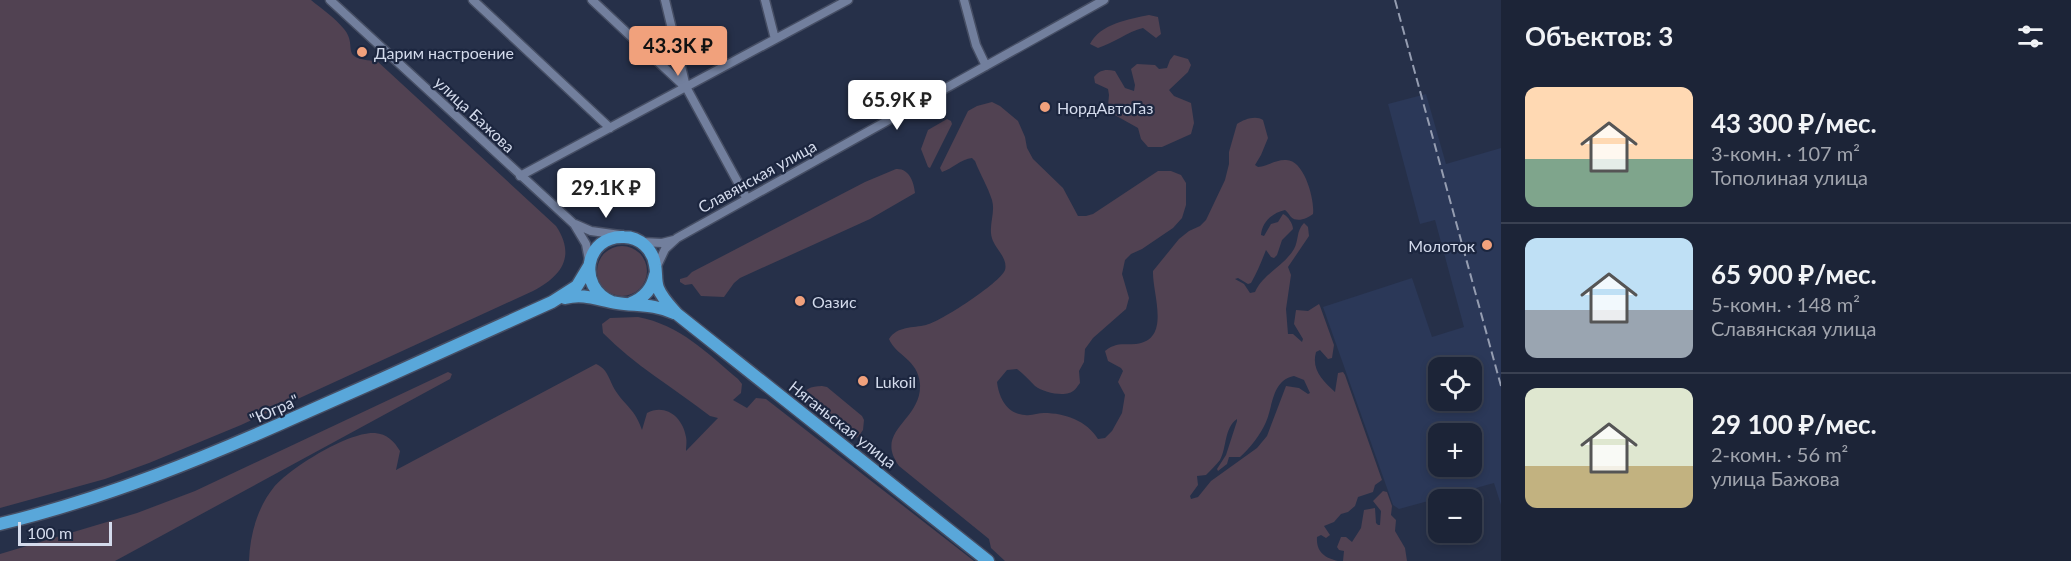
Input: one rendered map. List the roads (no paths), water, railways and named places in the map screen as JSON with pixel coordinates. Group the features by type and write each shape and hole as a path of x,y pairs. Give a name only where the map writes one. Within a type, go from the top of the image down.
{"highway":[{"path":"552,302 577,286 595,250 604,242 617,237 634,239 651,253 660,292 677,314"},
{"path":"589,264 589,278 594,288 601,297 612,302"},
{"path":"627,303 638,300 646,293 653,284 656,272"},
{"path":"552,302 568,297 583,296 612,302 653,306 677,314"},
{"name":"\"Югра\"","path":"0,524 89,500 209,455 552,302"},
{"name":"Няганьская улица","path":"677,314 988,561"}],"street":[{"name":"улица Бажова","path":"330,0 574,224"},
{"path":"473,0 610,128"},
{"path":"592,0 686,87"},
{"path":"665,0 686,87 747,199"},
{"path":"765,0 775,39"},
{"path":"520,176 848,0"},
{"path":"964,0 976,45 986,66"},
{"name":"Славянская улица","path":"677,238 1104,0"},
{"path":"574,224 591,231 657,243 677,238"},
{"path":"574,224 586,244 589,264"},
{"path":"656,272 662,253 677,238"}],"railway":[{"path":"1395,0 1501,386"}],"place":[{"name":"Дарим настроение","path":"362,52"},
{"name":"НордАвтоГаз","path":"1045,107"},
{"name":"Молоток","path":"1487,245"},
{"name":"Оазис","path":"800,301"},
{"name":"Lukoil","path":"863,381"}]}
